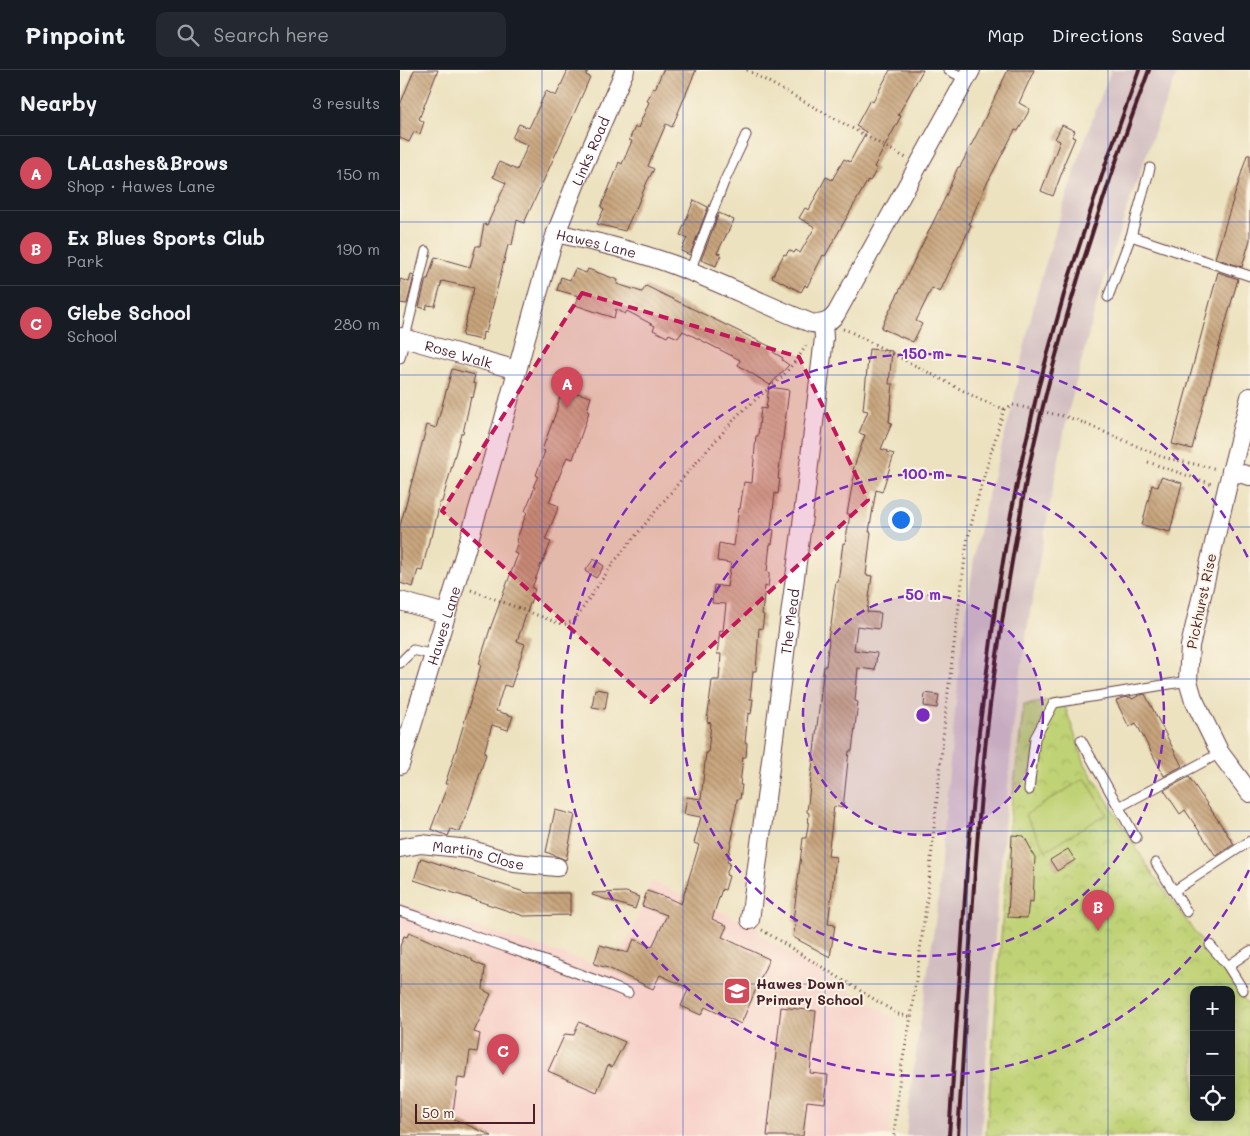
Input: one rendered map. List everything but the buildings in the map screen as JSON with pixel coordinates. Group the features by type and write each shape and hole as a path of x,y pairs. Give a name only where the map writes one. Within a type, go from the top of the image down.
{"street":[{"name":"Links Road","path":"556,233 625,70"},
{"path":"823,331 836,314 968,75"},
{"name":"Hawes Lane","path":"400,765 501,431 556,233 620,248 690,271 811,322 823,331"},
{"name":"The Mead","path":"750,920 802,524 823,331"},
{"name":"Rose Walk","path":"402,337 517,370"},
{"name":"Pickhurst Rise","path":"1250,397 1190,646 1188,681 1192,698 1220,753 1250,794"},
{"path":"1231,471 1250,476"},
{"path":"400,601 446,614"},
{"name":"Martins Close","path":"400,848 421,844 469,848 514,863 557,867"}],"lane":[{"path":"948,70 968,75"},
{"path":"690,271 724,182 746,135"},
{"path":"1108,297 1130,236 1150,168"},
{"path":"1130,236 1250,276"},
{"path":"400,358 402,337 426,251"},
{"path":"400,663 413,650 434,655"},
{"path":"1029,790 1035,738 1054,703 1188,681"},
{"path":"1081,740 1136,838"},
{"path":"1119,807 1220,753"},
{"path":"1174,892 1250,841"},
{"path":"1156,863 1187,912"},
{"path":"400,911 523,952 628,994"},
{"path":"1210,944 1228,966 1243,990"},
{"path":"1228,966 1250,951"}],"path":[{"path":"746,70 919,165"},
{"path":"455,585 477,591 558,623 565,624 574,621 614,562 710,447 740,413 782,376 798,358 810,340 823,331 849,331 981,400 1004,409 1013,405 1067,417 1162,457 1231,471"},
{"path":"894,1136 900,1074 911,1017 927,899 947,698 967,542 1004,409"},
{"path":"1148,462 1227,488"},
{"path":"750,920 765,932 898,1014 911,1017"}],"highlighted area":[{"path":"582,293 799,357 868,500 651,702 442,511"}],"shaded area":[{"path":"1111,70 1178,70 1129,203 1098,298 1067,417 1045,530 1026,635 1013,729 997,907 981,1136 906,1136 911,1088 938,901 962,643 976,545 1013,405 1036,296 1088,131"},
{"path":"651,881 738,919 750,920 762,936 897,1020 889,1136 400,1136 400,903 613,970 633,930"}],"green space":[{"path":"1062,698 1085,764 1151,872 1235,986 1190,986 1190,1121 1235,1121 1235,987 1250,1007 1250,1136 986,1136 1010,818 1024,704"},
{"path":"1085,778 1107,814 1046,850 1025,815"}],"railway":[{"path":"949,1136 968,853 979,731 996,603 1011,514 1038,389 1066,287 1105,166 1139,70"},
{"path":"958,1136 973,894 985,749 991,696 1024,490 1041,412 1082,264 1114,166 1149,70"}],"place":[{"name":"LALashes&Brows","path":"567,408"},
{"name":"Ex Blues Sports Club","path":"1098,931"},
{"name":"Hawes Down Primary School","path":"737,991"},
{"name":"Glebe School","path":"503,1075"}]}
